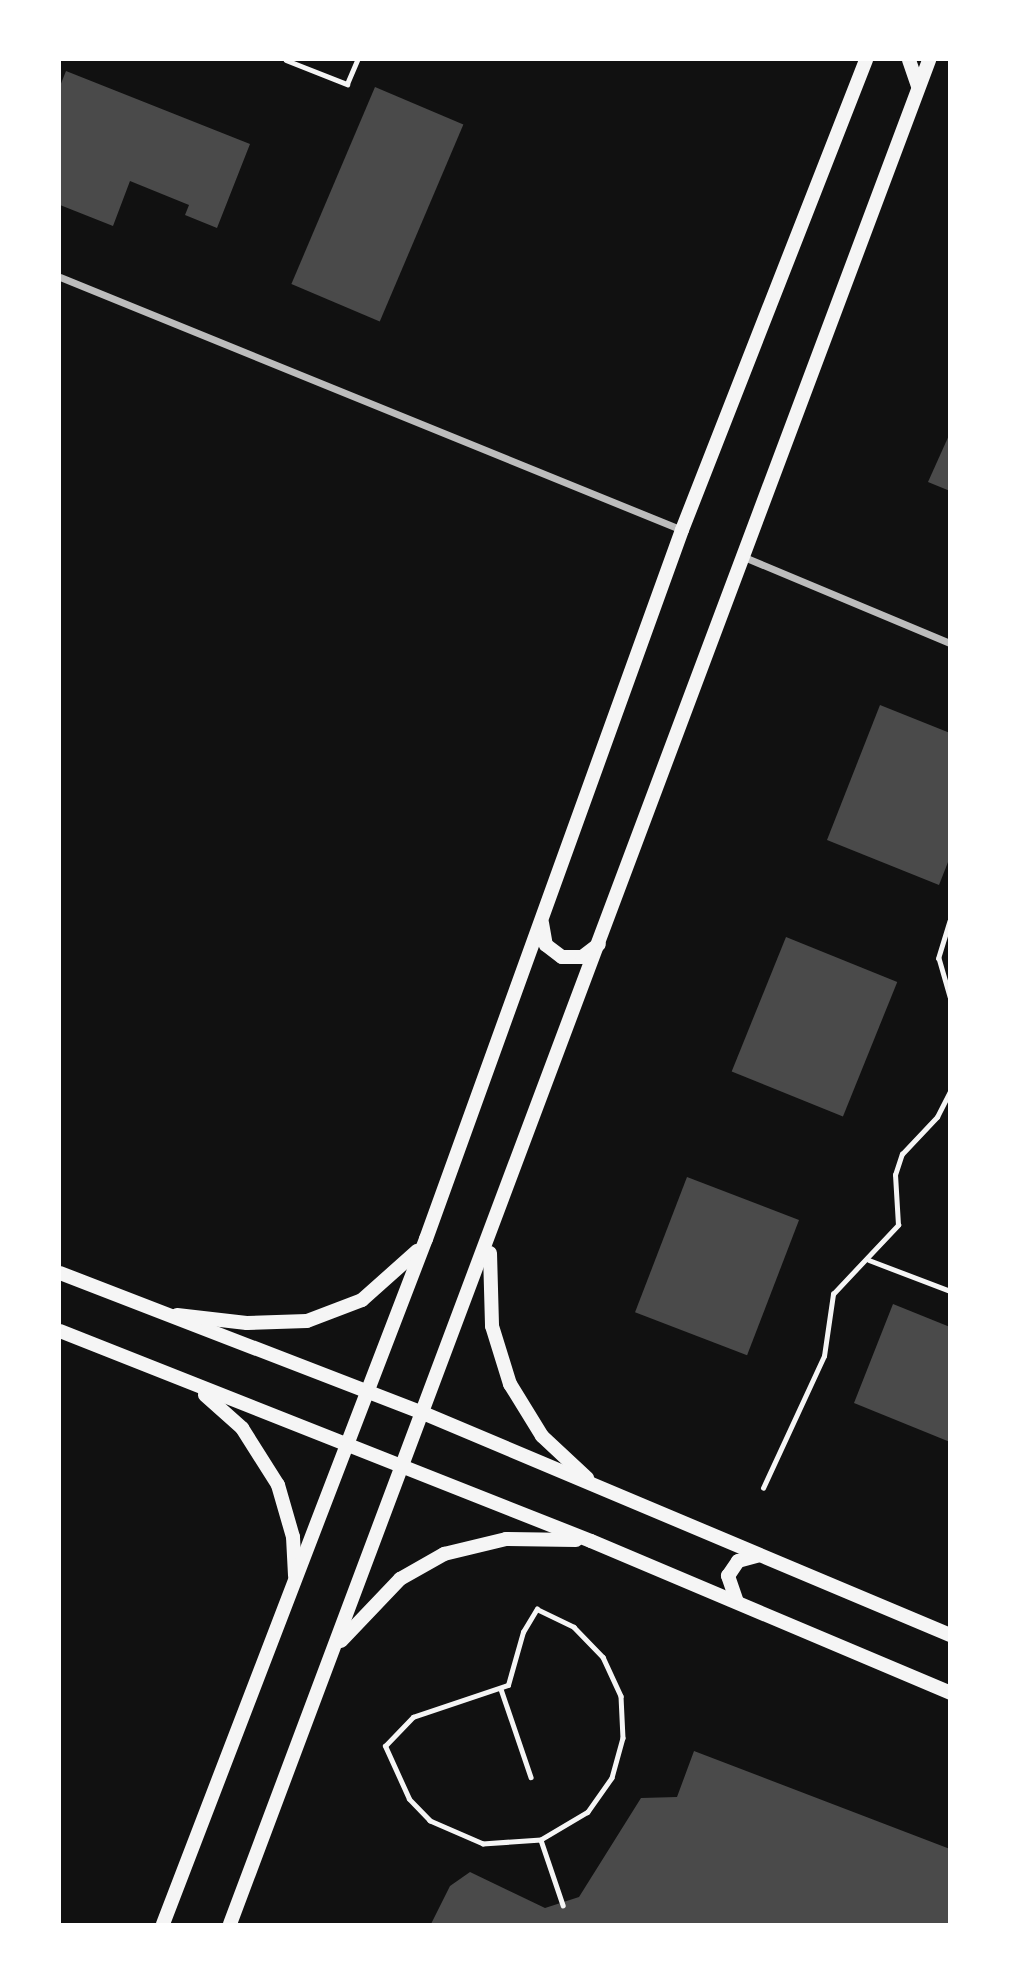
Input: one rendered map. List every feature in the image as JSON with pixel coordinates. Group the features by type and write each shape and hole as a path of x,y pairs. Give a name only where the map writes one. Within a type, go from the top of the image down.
{"main road":[{"path":"909,60 918,74 916,94"},
{"path":"230,1924 492,1234 929,60"},
{"path":"163,1924 295,1588 426,1239 682,530 865,63"},
{"path":"543,915 542,936 562,957 582,957 602,939"},
{"path":"492,1234 492,1326 510,1384 542,1436 611,1494"},
{"path":"155,1312 247,1323 307,1321 387,1283 426,1239"},
{"path":"60,1273 155,1312 423,1413 950,1635"},
{"path":"60,1331 591,1541 950,1693"},
{"path":"189,1384 242,1429 263,1456 287,1512 295,1588"},
{"path":"327,1665 372,1603 444,1554 506,1539 591,1541"},
{"path":"739,1604 728,1584 733,1567 762,1557"}],"street":[{"path":"60,277 682,530"},
{"path":"744,557 950,643"}],"path":[{"path":"286,60 347,84 357,60"},
{"path":"950,921 939,958 950,996"},
{"path":"763,1489 824,1356 833,1294 869,1260 898,1225 895,1175 902,1154 937,1117 950,1092"},
{"path":"869,1260 950,1291"},
{"path":"501,1689 413,1717 385,1746 409,1799 438,1826 483,1844 541,1840 588,1812 612,1778 623,1738 621,1696 603,1657 574,1627 537,1609 501,1689 531,1777"},
{"path":"541,1840 563,1905"}],"building":[{"path":"66,71 250,144 217,228 185,215 189,205 130,181 113,226 60,205 60,86"},
{"path":"375,87 463,125 380,321 291,284"},
{"path":"950,433 950,491 928,482"},
{"path":"880,705 950,733 950,857 939,885 827,840"},
{"path":"786,937 897,982 843,1116 732,1071"},
{"path":"687,1177 799,1220 747,1355 635,1312"},
{"path":"893,1304 950,1327 950,1442 854,1403"},
{"path":"694,1751 950,1849 950,1924 431,1924 450,1886 470,1872 545,1908 579,1897 641,1798 677,1797"}]}
